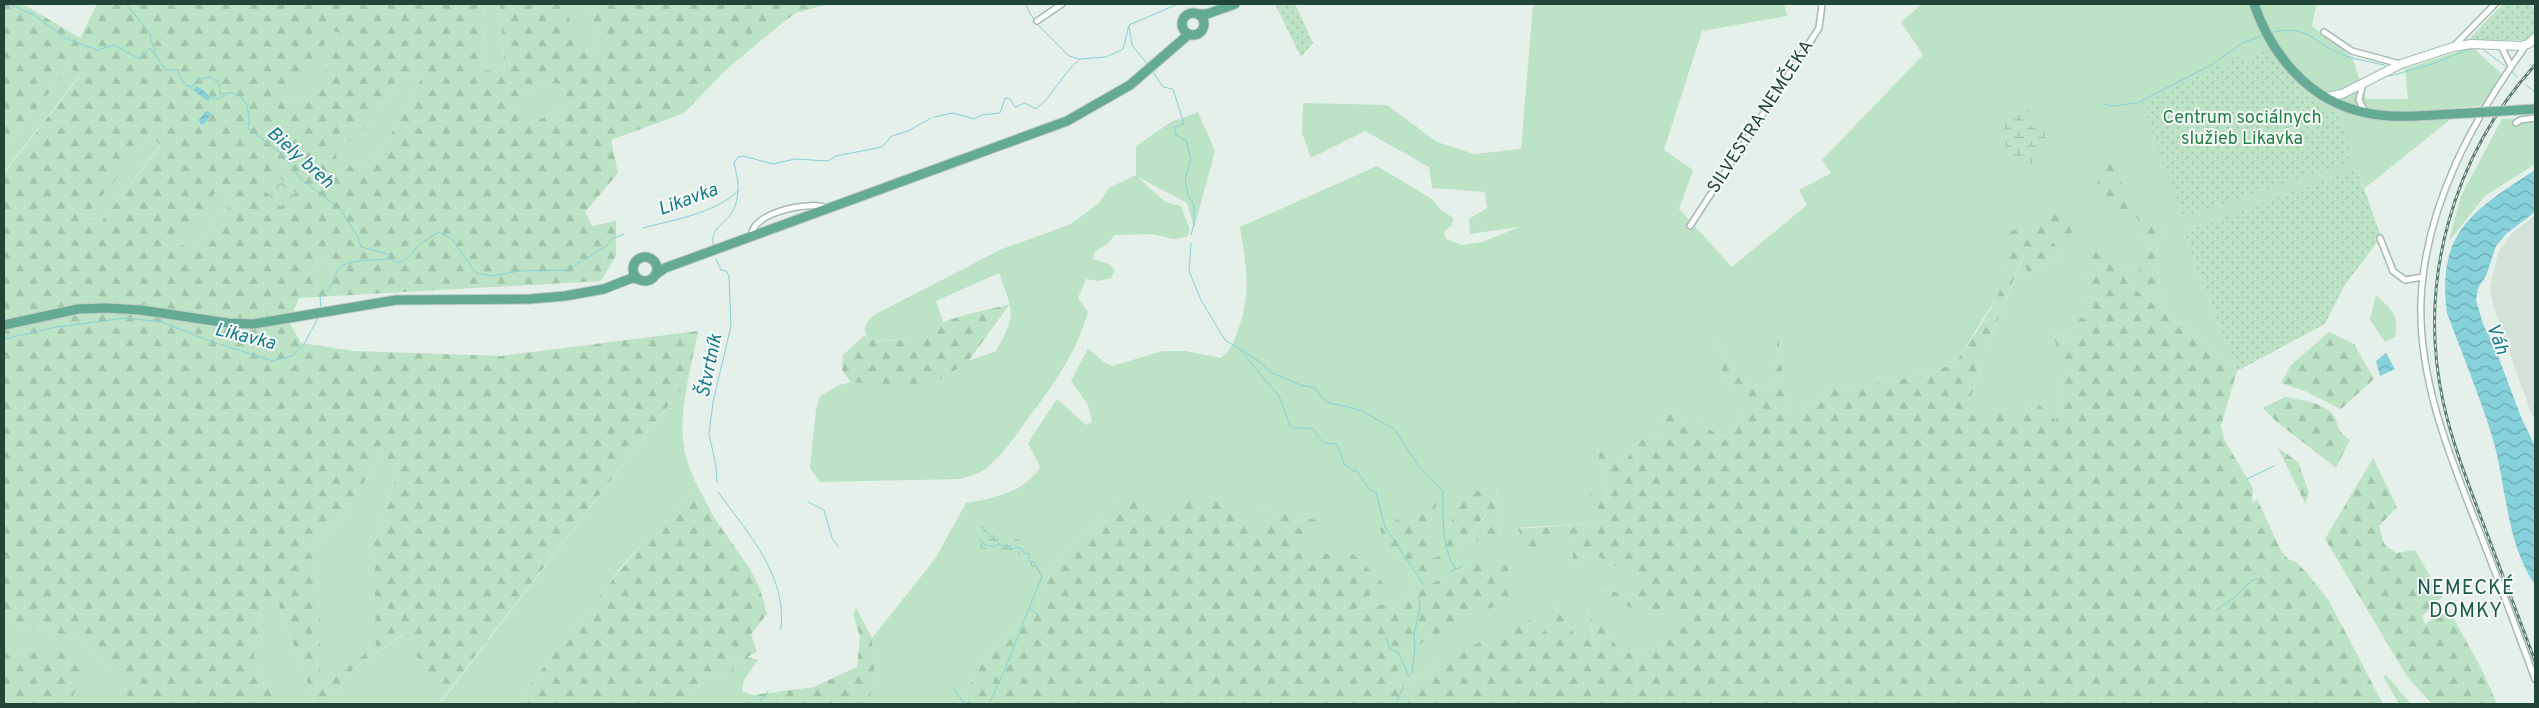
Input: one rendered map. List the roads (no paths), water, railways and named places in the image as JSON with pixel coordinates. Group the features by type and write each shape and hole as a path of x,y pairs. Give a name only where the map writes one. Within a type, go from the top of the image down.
{"main road":[{"path":"1158,61 1180,33 1183,19 1188,14 1211,13 1234,4"},
{"path":"2254,4 2269,39 2286,65 2326,97 2367,113 2395,116 2535,109"},
{"path":"4,325 64,312 100,308 130,309 240,324 271,322 396,300 542,298 584,293 610,286 626,279 647,281 660,270 752,238 1067,121 1118,93 1188,35 1198,35 1211,13"},
{"path":"1198,14 1203,18 1205,25"},
{"path":"1182,26 1188,35"},
{"path":"610,286 625,276 641,258 684,262"},
{"path":"652,260 656,266 655,275"},
{"path":"633,266 634,274 638,279"}],"street":[{"path":"1037,21 1062,4"},
{"name":"SILVESTRA NEMČEKA","path":"1690,226 1819,28 1822,4"},
{"path":"2453,47 2495,4"},
{"path":"2324,32 2352,51 2401,64"},
{"path":"2535,38 2511,66 2465,145 2448,180 2435,221 2423,277 2423,347 2436,409 2456,470 2535,679"},
{"path":"2326,97 2342,94 2401,64 2453,47 2471,44 2501,46 2528,44"},
{"path":"2501,46 2511,66"},
{"path":"2364,82 2359,100 2367,113"},
{"path":"2516,123 2520,120 2535,118"},
{"path":"752,238 754,226 760,219 770,214 819,205 827,210"},
{"path":"2380,238 2393,272 2405,280 2423,277"}],"water":[{"path":"197,86 210,96 208,101 193,90"},
{"path":"208,111 212,114 204,124 200,124 199,120"},
{"path":"2535,170 2535,212 2507,233 2496,246 2486,276 2478,288 2476,300 2483,324 2494,345 2521,417 2535,446 2535,585 2525,568 2512,531 2492,436 2447,313 2445,285 2448,262 2454,242 2464,226 2477,211"},
{"path":"2386,353 2395,369 2380,376 2376,361"}],"waterway":[{"name":"Biely breh","path":"9,4 34,15 65,38 97,50 114,45 140,59 150,48 166,70 178,70 180,77 187,86 194,86 201,79 210,77 219,83 220,94 231,93 242,98 247,107 248,128 283,155 300,178 341,210 358,237 361,247 388,254 392,259"},
{"path":"126,4 149,32 156,56"},
{"path":"1025,4 1034,20"},
{"name":"Likavka","path":"934,117 953,113 974,119 982,115 1000,113 1005,98 1010,99 1015,107 1025,103 1036,109 1080,59 1106,57 1123,49 1129,25 1178,4"},
{"path":"1038,25 1069,56 1079,59"},
{"path":"1129,27 1132,45 1148,65"},
{"path":"2270,33 2283,30 2303,33 2335,52 2384,65 2386,68"},
{"path":"2103,104 2113,106 2137,103 2213,64 2242,43 2264,35"},
{"path":"2389,74 2390,76 2432,64 2470,49 2481,48 2505,66"},
{"path":"1153,72 1163,87 1173,89 1184,124 1174,127 1176,135 1186,140 1191,160 1185,179 1188,195 1194,205 1194,224 1191,235"},
{"path":"2512,72 2517,77"},
{"path":"2526,85 2535,92"},
{"name":"Biely breh","path":"188,86 193,90"},
{"path":"210,97 219,99 225,95"},
{"name":"Likavka","path":"643,228 694,215 728,199 738,191 734,163 738,157 743,156 773,164 795,159 828,161 836,156 882,147 892,136 908,131 931,118"},
{"path":"1704,209 1761,125"},
{"name":"Štvrtník","path":"713,244 716,230 733,212 738,191"},
{"name":"Likavka","path":"321,308 320,297 328,290 339,268 343,265 356,261 392,259 397,263 407,259 420,244 439,232 452,239 476,273 492,276 519,271 568,270 607,245 612,239 624,234"},
{"path":"1191,243 1189,271 1201,300 1225,340 1259,361 1270,372 1300,385 1315,388 1326,402 1360,410 1394,429 1417,464 1443,491 1445,542 1451,561 1456,569 1463,566"},
{"name":"Štvrtník","path":"716,259 721,270 726,271 729,276 731,326 713,402 709,434 716,466 717,482"},
{"name":"Likavka","path":"4,339 57,327 126,318 162,322 207,340 273,361 294,355 304,344 319,316"},
{"path":"1241,351 1279,396 1290,425 1294,428 1312,428 1324,443 1337,444 1344,464 1353,471 1357,471 1370,490 1376,492 1385,527 1424,585"},
{"path":"2247,479 2274,466"},
{"name":"Štvrtník","path":"718,492 753,539 772,573 778,590 781,609 781,629"},
{"path":"808,502 824,510 832,538 838,547"},
{"path":"982,527 996,542"},
{"path":"1797,528 1797,535"},
{"path":"979,538 985,545 993,547 999,543 1000,546 1002,544 1004,547 1007,544 1007,548 1010,545 1011,550 1017,547 1022,549 1024,553 1029,554 1029,561 1034,562 1042,577 1029,608 1037,614"},
{"path":"1450,572 1456,569"},
{"path":"2216,610 2235,597 2252,580 2259,579"},
{"path":"1412,673 1415,648 1414,634 1420,608 1419,596"},
{"path":"989,704 1029,608"},
{"path":"1386,637 1390,649 1398,652 1409,676"},
{"path":"1396,704 1404,684"},
{"path":"954,689 965,704"},
{"name":"Štvrtník","path":"759,704 768,691"}],"railway":[{"path":"2535,65 2506,101 2482,139 2463,180 2448,222 2439,266 2435,311 2436,356 2443,401 2451,432 2466,478 2535,661"}],"district":[{"name":"NEMECKÉ DOMKY","path":"2466,600"}],"park label":[{"name":"Centrum sociálnych služieb Likavka","path":"2242,128"}],"water label":[{"name":"Váh","path":"2497,339"}]}
